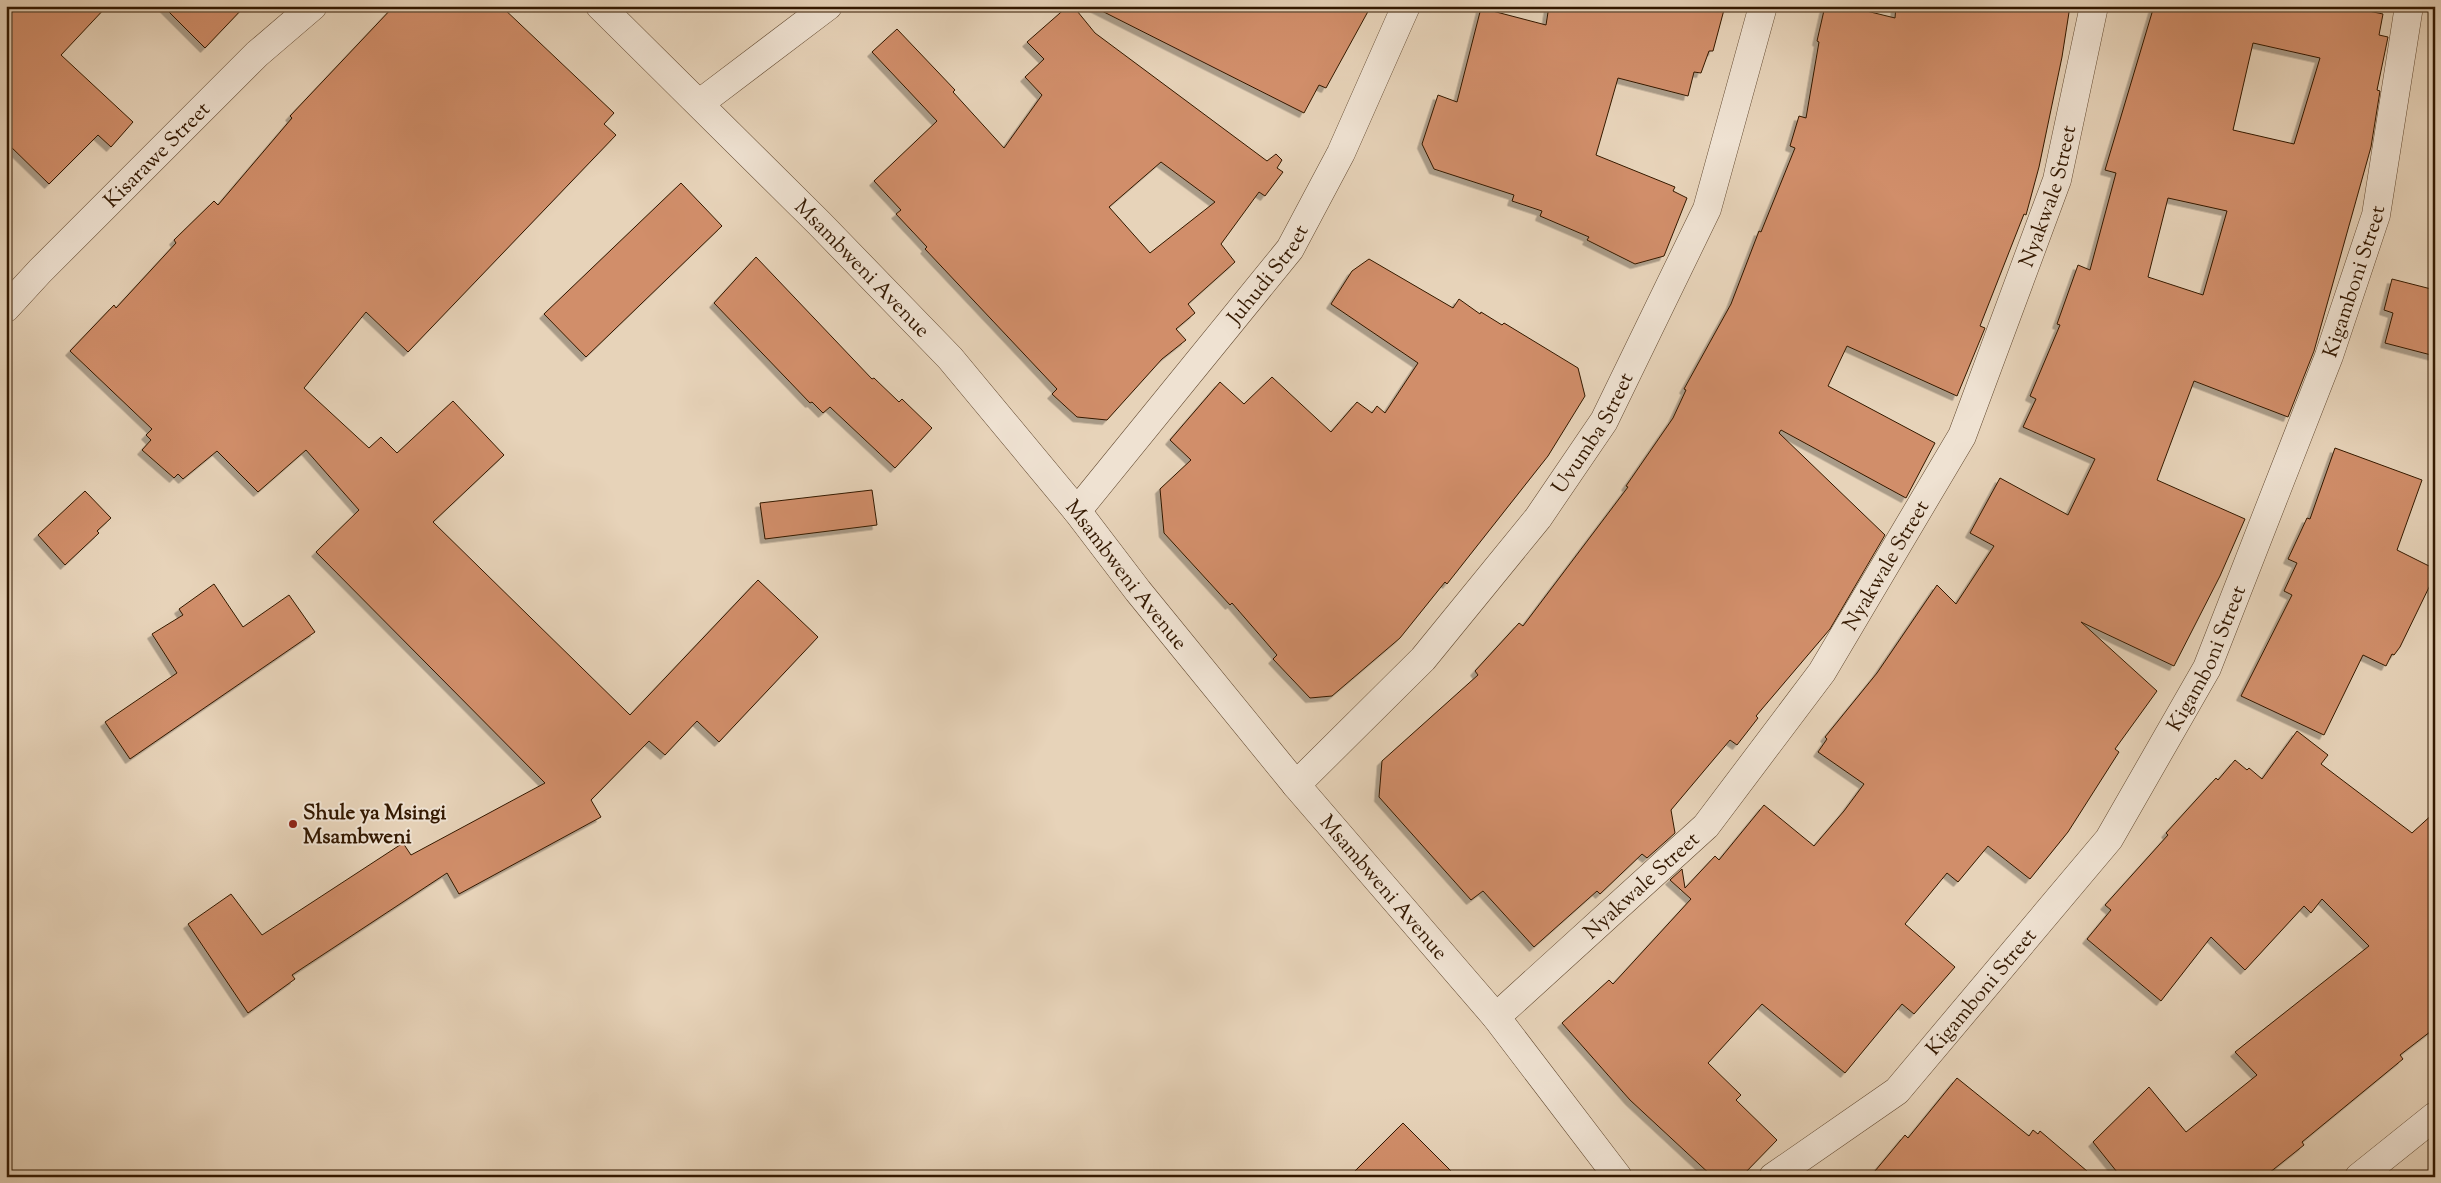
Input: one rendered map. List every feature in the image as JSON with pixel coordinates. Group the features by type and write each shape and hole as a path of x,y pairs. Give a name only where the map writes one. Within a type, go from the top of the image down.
{"street":[{"name":"Kisarawe Street","path":"6,308 40,271 257,54 313,6"},
{"name":"Msambweni Avenue","path":"600,6 700,103 950,358 1077,511 1138,591 1296,785 1496,1017 1618,1177"},
{"path":"700,103 828,6"},
{"name":"Juhudi Street","path":"1077,511 1290,249 1341,153 1406,6"},
{"name":"Uvumba Street","path":"1296,785 1423,659 1538,518 1604,421 1708,209 1763,6"},
{"name":"Nyakwale Street","path":"1496,1017 1706,826 1822,672 1957,444 2057,180 2094,6"},
{"name":"Kigamboni Street","path":"1773,1177 1898,1091 2109,838 2208,668 2329,356 2376,215 2409,6"},
{"path":"2359,1177 2435,1116"}],"building":[{"path":"6,6 107,6 61,55 133,122 111,147 98,135 49,184 6,142"},
{"path":"163,6 245,6 205,48"},
{"path":"394,6 501,6 614,113 604,124 616,135 408,352 366,312 304,388 369,448 381,437 397,453 453,401 504,455 433,522 630,715 758,580 818,637 719,742 697,721 665,755 649,741 591,800 601,817 459,894 447,873 292,975 295,979 248,1013 188,924 231,894 262,935 403,843 411,855 545,783 316,552 359,510 306,450 258,492 217,451 183,479 178,474 174,478 142,450 151,440 146,435 152,429 70,351 114,305 116,308 176,243 174,240 214,201 218,205 292,118 290,116"},
{"path":"1068,6 1073,6 1095,33 1267,161 1276,154 1282,160 1277,168 1283,172 1265,196 1259,192 1221,244 1235,262 1188,304 1195,313 1176,329 1186,340 1162,359 1107,420 1077,417 1052,394 1057,389 925,249 927,247 896,214 901,210 874,181 937,121 872,52 897,29 955,90 953,92 1004,148 1042,95 1025,77 1044,59 1027,42","holes":["1161,162 1215,202 1150,253 1109,207"]},
{"path":"1092,6 1371,6 1326,88 1319,85 1304,113"},
{"path":"1549,6 1725,6 1713,51 1709,51 1701,73 1694,72 1688,96 1618,78 1596,155 1675,187 1673,191 1687,198 1664,256 1635,264 1587,240 1589,237 1540,216 1542,211 1512,201 1514,195 1434,169 1422,144 1438,95 1457,102 1481,8 1546,25"},
{"path":"1825,6 1846,6 1895,18 1896,6 2070,6 2062,57 2039,167 2026,215 2024,214 1980,326 1985,328 1957,396 1847,346 1828,386 1935,443 1906,498 1781,430 1779,433 1885,535 1830,629 1756,716 1758,718 1737,745 1730,740 1671,810 1675,833 1647,858 1642,854 1600,894 1597,891 1534,947 1483,891 1471,900 1379,797 1382,761 1478,675 1475,671 1519,623 1523,626 1628,487 1626,486 1673,418 1686,390 1684,389 1731,304 1759,231 1761,232 1795,148 1790,146 1799,116 1806,118 1819,42 1817,41"},
{"path":"2154,6 2345,6 2383,14 2379,35 2388,37 2377,90 2380,91 2371,147 2314,351 2288,417 2194,381 2157,480 2245,519 2220,576 2174,666 2081,622 2157,691 2115,749 2119,752 2068,832 2030,879 1988,846 1958,882 1947,873 1905,924 1955,967 1914,1014 1902,1004 1845,1073 1762,1004 1708,1063 1741,1095 1736,1100 1777,1140 1741,1177 1713,1177 1630,1100 1562,1023 1609,980 1613,984 1691,899 1670,880 1682,869 1685,888 1715,856 1719,860 1764,805 1814,846 1844,811 1864,784 1818,752 1827,739 1825,737 1877,673 1937,585 1956,604 1994,546 1970,533 2000,478 2068,515 2095,459 2023,427 2036,399 2030,396 2060,325 2057,324 2078,265 2090,270 2116,173 2105,170","holes":["2253,43 2320,58 2294,144 2233,130","2168,198 2227,211 2203,295 2148,277"]},
{"path":"681,183 722,226 586,357 544,314"},
{"path":"756,257 872,379 874,378 899,402 902,399 932,428 895,468 830,407 823,413 812,402 810,403 714,303"},
{"path":"1369,259 1453,308 1459,299 1480,314 1481,312 1502,325 1504,323 1578,368 1585,396 1548,456 1447,584 1445,582 1400,638 1332,696 1310,698 1273,659 1277,655 1232,603 1230,605 1164,533 1160,489 1191,460 1170,440 1220,382 1244,404 1272,377 1331,432 1357,402 1372,413 1377,406 1385,413 1418,363 1331,304 1352,271"},
{"path":"2392,279 2435,290 2435,356 2385,343 2393,313 2384,310"},
{"path":"2335,448 2422,480 2397,550 2435,569 2435,575 2400,647 2394,655 2392,654 2386,666 2363,655 2324,735 2241,696 2292,595 2284,591 2297,563 2288,559 2307,518 2310,519"},
{"path":"872,490 877,525 765,539 760,503"},
{"path":"85,491 111,518 97,531 99,533 65,565 38,535"},
{"path":"214,584 243,627 289,595 315,632 130,759 105,722 177,673 152,634 183,615 179,609"},
{"path":"2297,731 2328,755 2321,764 2412,833 2435,812 2435,1028 2400,1055 2403,1059 2302,1142 2304,1145 2264,1177 2121,1177 2093,1142 2149,1087 2186,1132 2257,1075 2235,1052 2369,946 2322,899 2311,913 2304,906 2245,970 2211,937 2161,1001 2087,939 2111,910 2105,905 2216,778 2218,780 2235,760 2247,770 2249,768 2262,779"},
{"path":"1957,1078 2029,1136 2033,1130 2038,1134 2040,1131 2094,1177 1870,1177 1905,1135 1908,1138"},
{"path":"1403,1123 1457,1177 1349,1177"}],"place":[{"name":"Shule ya Msingi Msambweni","path":"293,824"}]}
